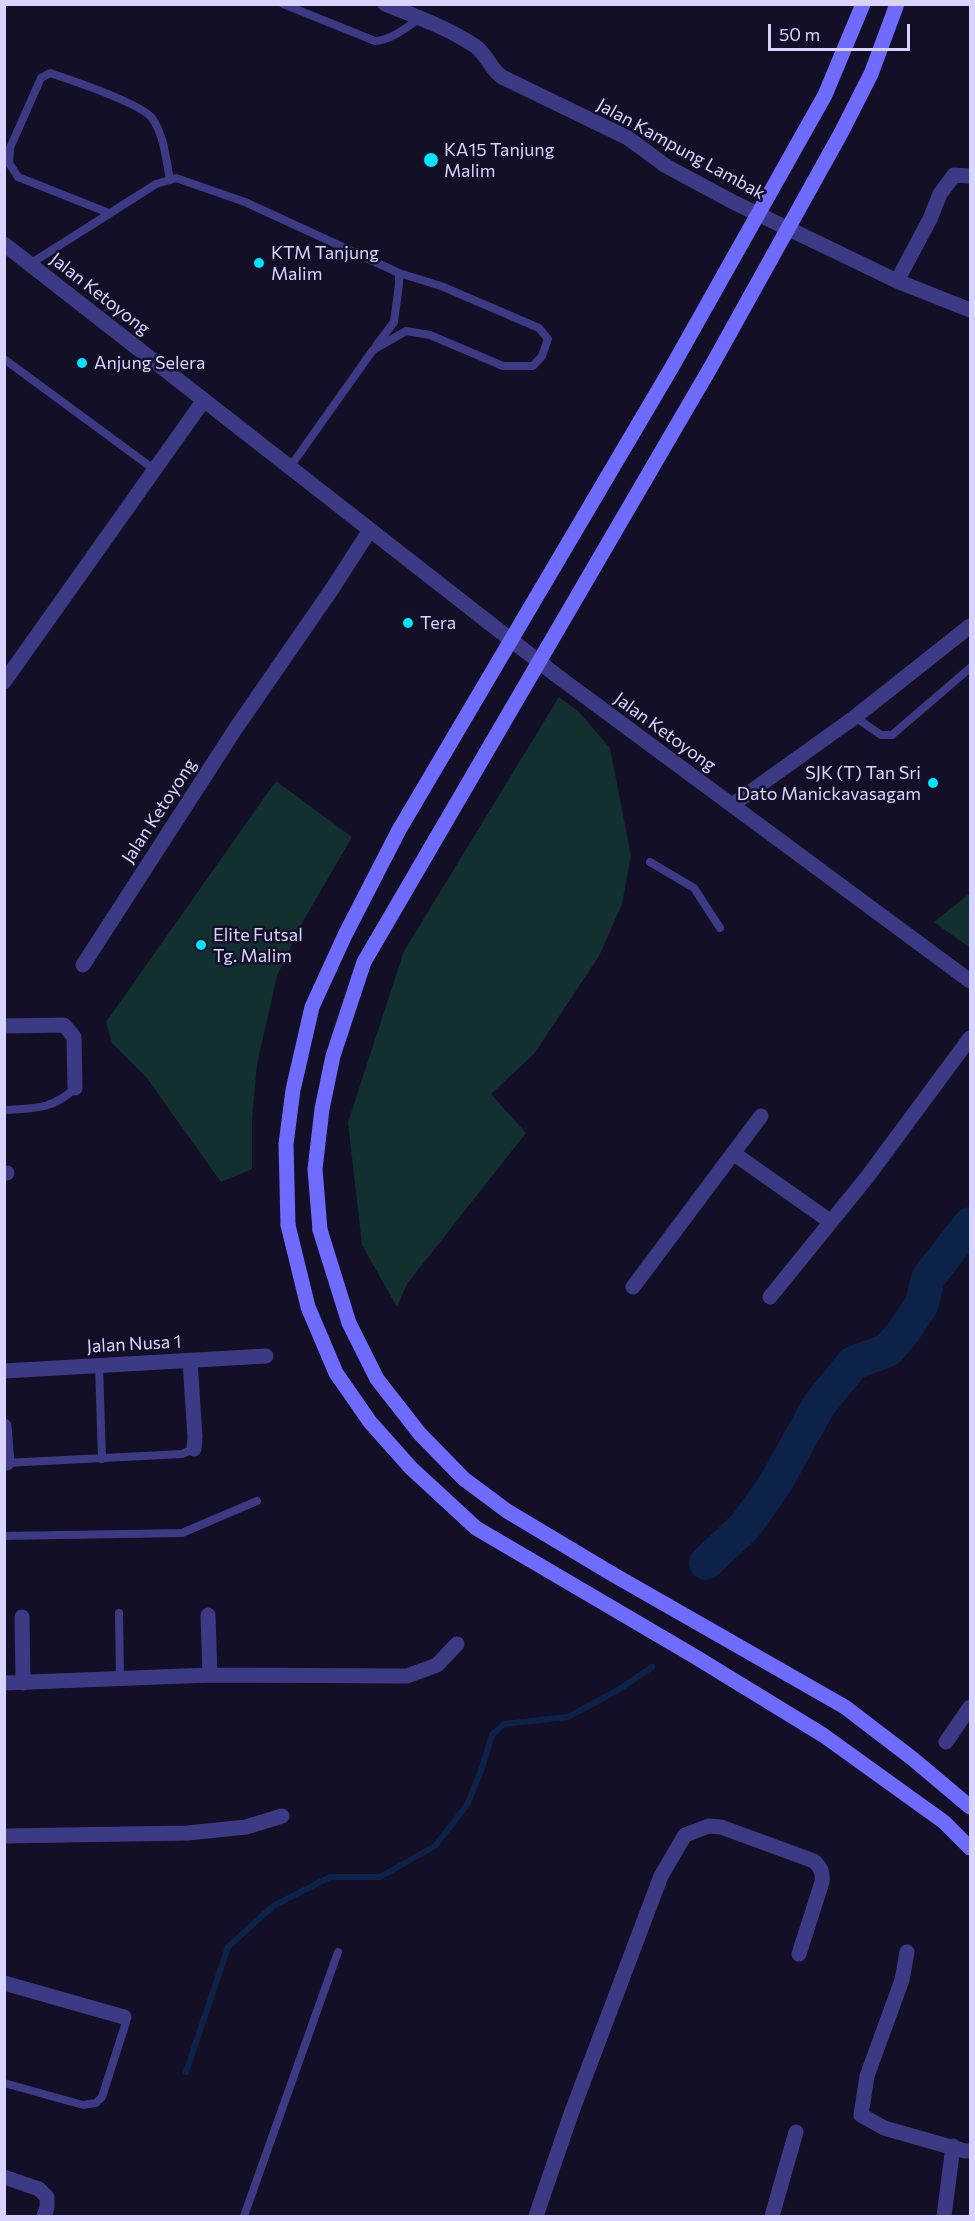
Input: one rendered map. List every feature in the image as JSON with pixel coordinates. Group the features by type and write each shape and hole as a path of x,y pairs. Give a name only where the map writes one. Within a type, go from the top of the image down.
{"main road":[{"path":"863,4 825,95 672,367 399,830 345,935 312,1007 293,1090 286,1144 288,1225 308,1307 336,1373 370,1422 411,1468 467,1521 823,1735 944,1822 970,1848"},
{"path":"897,4 871,74 846,123 712,365 364,962 333,1056 321,1109 315,1169 320,1230 349,1323 377,1379 420,1434 464,1479 507,1511 844,1707 932,1774 970,1807"}],"street":[{"name":"Jalan Kampung Lambak","path":"386,4 421,18 477,47 487,58 493,70 502,78 628,138 666,166 735,203 897,281 970,310"},
{"path":"897,281 945,186 954,175 970,176"},
{"name":"Jalan Ketoyong","path":"4,244 556,675 970,981"},
{"path":"4,682 204,400"},
{"name":"Jalan Ketoyong","path":"83,965 236,728 370,530"},
{"path":"732,805 855,717 970,626"},
{"path":"4,1026 64,1025 74,1037 75,1088"},
{"path":"770,1297 868,1176 970,1038"},
{"path":"633,1287 761,1116"},
{"path":"733,1154 831,1222"},
{"name":"Jalan Nusa 1","path":"4,1371 266,1356"},
{"path":"190,1360 194,1449"},
{"path":"4,1426 5,1463"},
{"path":"208,1615 210,1676"},
{"path":"21,1617 23,1683"},
{"path":"4,1683 210,1676 407,1676 437,1665 457,1644"},
{"path":"946,1742 970,1707"},
{"path":"4,1836 188,1833 246,1827 282,1816"},
{"path":"536,2217 575,2103 661,1876 685,1835 709,1826 721,1827 813,1861 819,1866 823,1872 822,1882 799,1954"},
{"path":"907,1952 902,1980 867,2076 861,2115 884,2128 970,2151"},
{"path":"4,1983 124,2017"},
{"path":"772,2217 796,2132"},
{"path":"944,2217 953,2146"},
{"path":"4,2177 39,2188 47,2197 44,2217"}],"lane":[{"path":"283,4 375,41 383,41 421,18"},
{"path":"109,213 18,177 9,163 10,148 41,78 50,73 127,102 151,116 163,142 170,180"},
{"path":"30,264 156,184 176,178 245,202 399,273 441,286 539,328 548,339 542,356 533,366 503,366 430,335 406,331 373,350"},
{"path":"290,467 394,322 399,273"},
{"path":"4,359 155,470"},
{"path":"855,717 881,735 892,735 970,668"},
{"path":"650,862 693,888 720,928"},
{"path":"4,1110 46,1108 64,1099 75,1088"},
{"path":"99,1365 102,1459"},
{"path":"5,1463 182,1454 194,1449"},
{"path":"4,1536 182,1533 257,1501"},
{"path":"119,1613 120,1680"},
{"path":"244,2217 338,1952"},
{"path":"4,2083 82,2105 96,2103 102,2097 126,2022 124,2017"}],"green space":[{"path":"559,697 578,711 610,748 631,856 622,904 599,956 534,1054 491,1094 526,1133 407,1284 397,1307 362,1245 348,1122 404,951"},
{"path":"276,781 352,837 302,923 277,976 257,1064 252,1119 252,1169 221,1182 146,1077 112,1043 106,1022"},
{"path":"970,893 970,948 934,922"}],"waterway":[{"path":"706,1563 746,1525 775,1484 819,1405 853,1363 888,1350 904,1331 922,1304 928,1278 970,1224"},
{"path":"186,2072 228,1947 273,1906 330,1877 380,1877 435,1846 467,1805 492,1735 504,1724 568,1717 618,1690 652,1667"}],"place":[{"name":"KA15 Tanjung Malim","path":"431,160"},
{"name":"KTM Tanjung Malim","path":"259,263"},
{"name":"Anjung Selera","path":"82,363"},
{"name":"Tera","path":"408,623"},
{"name":"SJK (T) Tan Sri Dato Manickavasagam","path":"933,783"},
{"name":"Elite Futsal Tg. Malim","path":"201,945"}]}
